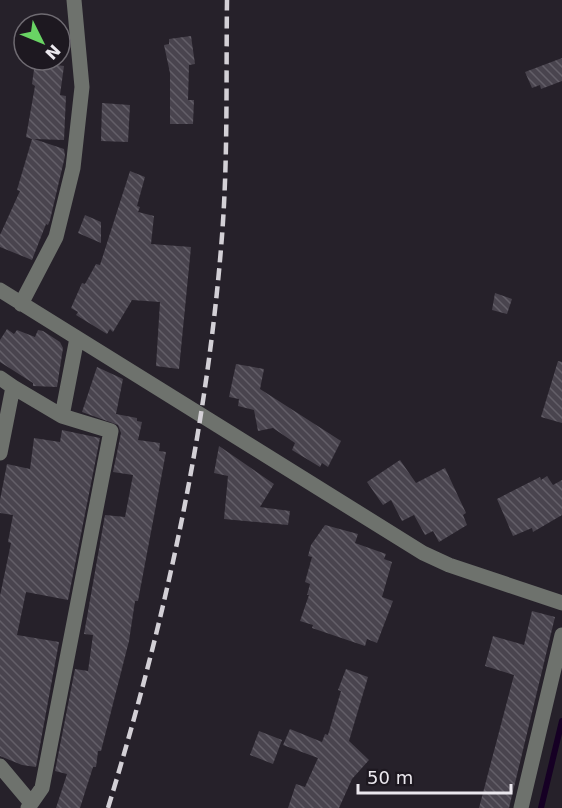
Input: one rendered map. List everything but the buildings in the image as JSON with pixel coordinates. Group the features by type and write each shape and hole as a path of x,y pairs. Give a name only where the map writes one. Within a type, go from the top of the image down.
{"street":[{"path":"21,304 56,237 73,168 82,87 74,0"},
{"path":"0,290 423,553 449,565 562,603"},
{"path":"62,416 77,338"},
{"path":"0,453 6,382 62,416 111,431 42,789 30,805 0,766"},
{"path":"521,808 562,635"}],"waterway":[{"path":"541,808 562,721"}],"railway":[{"path":"108,808 129,738 165,596 181,525 206,381 224,206 227,0"}]}
